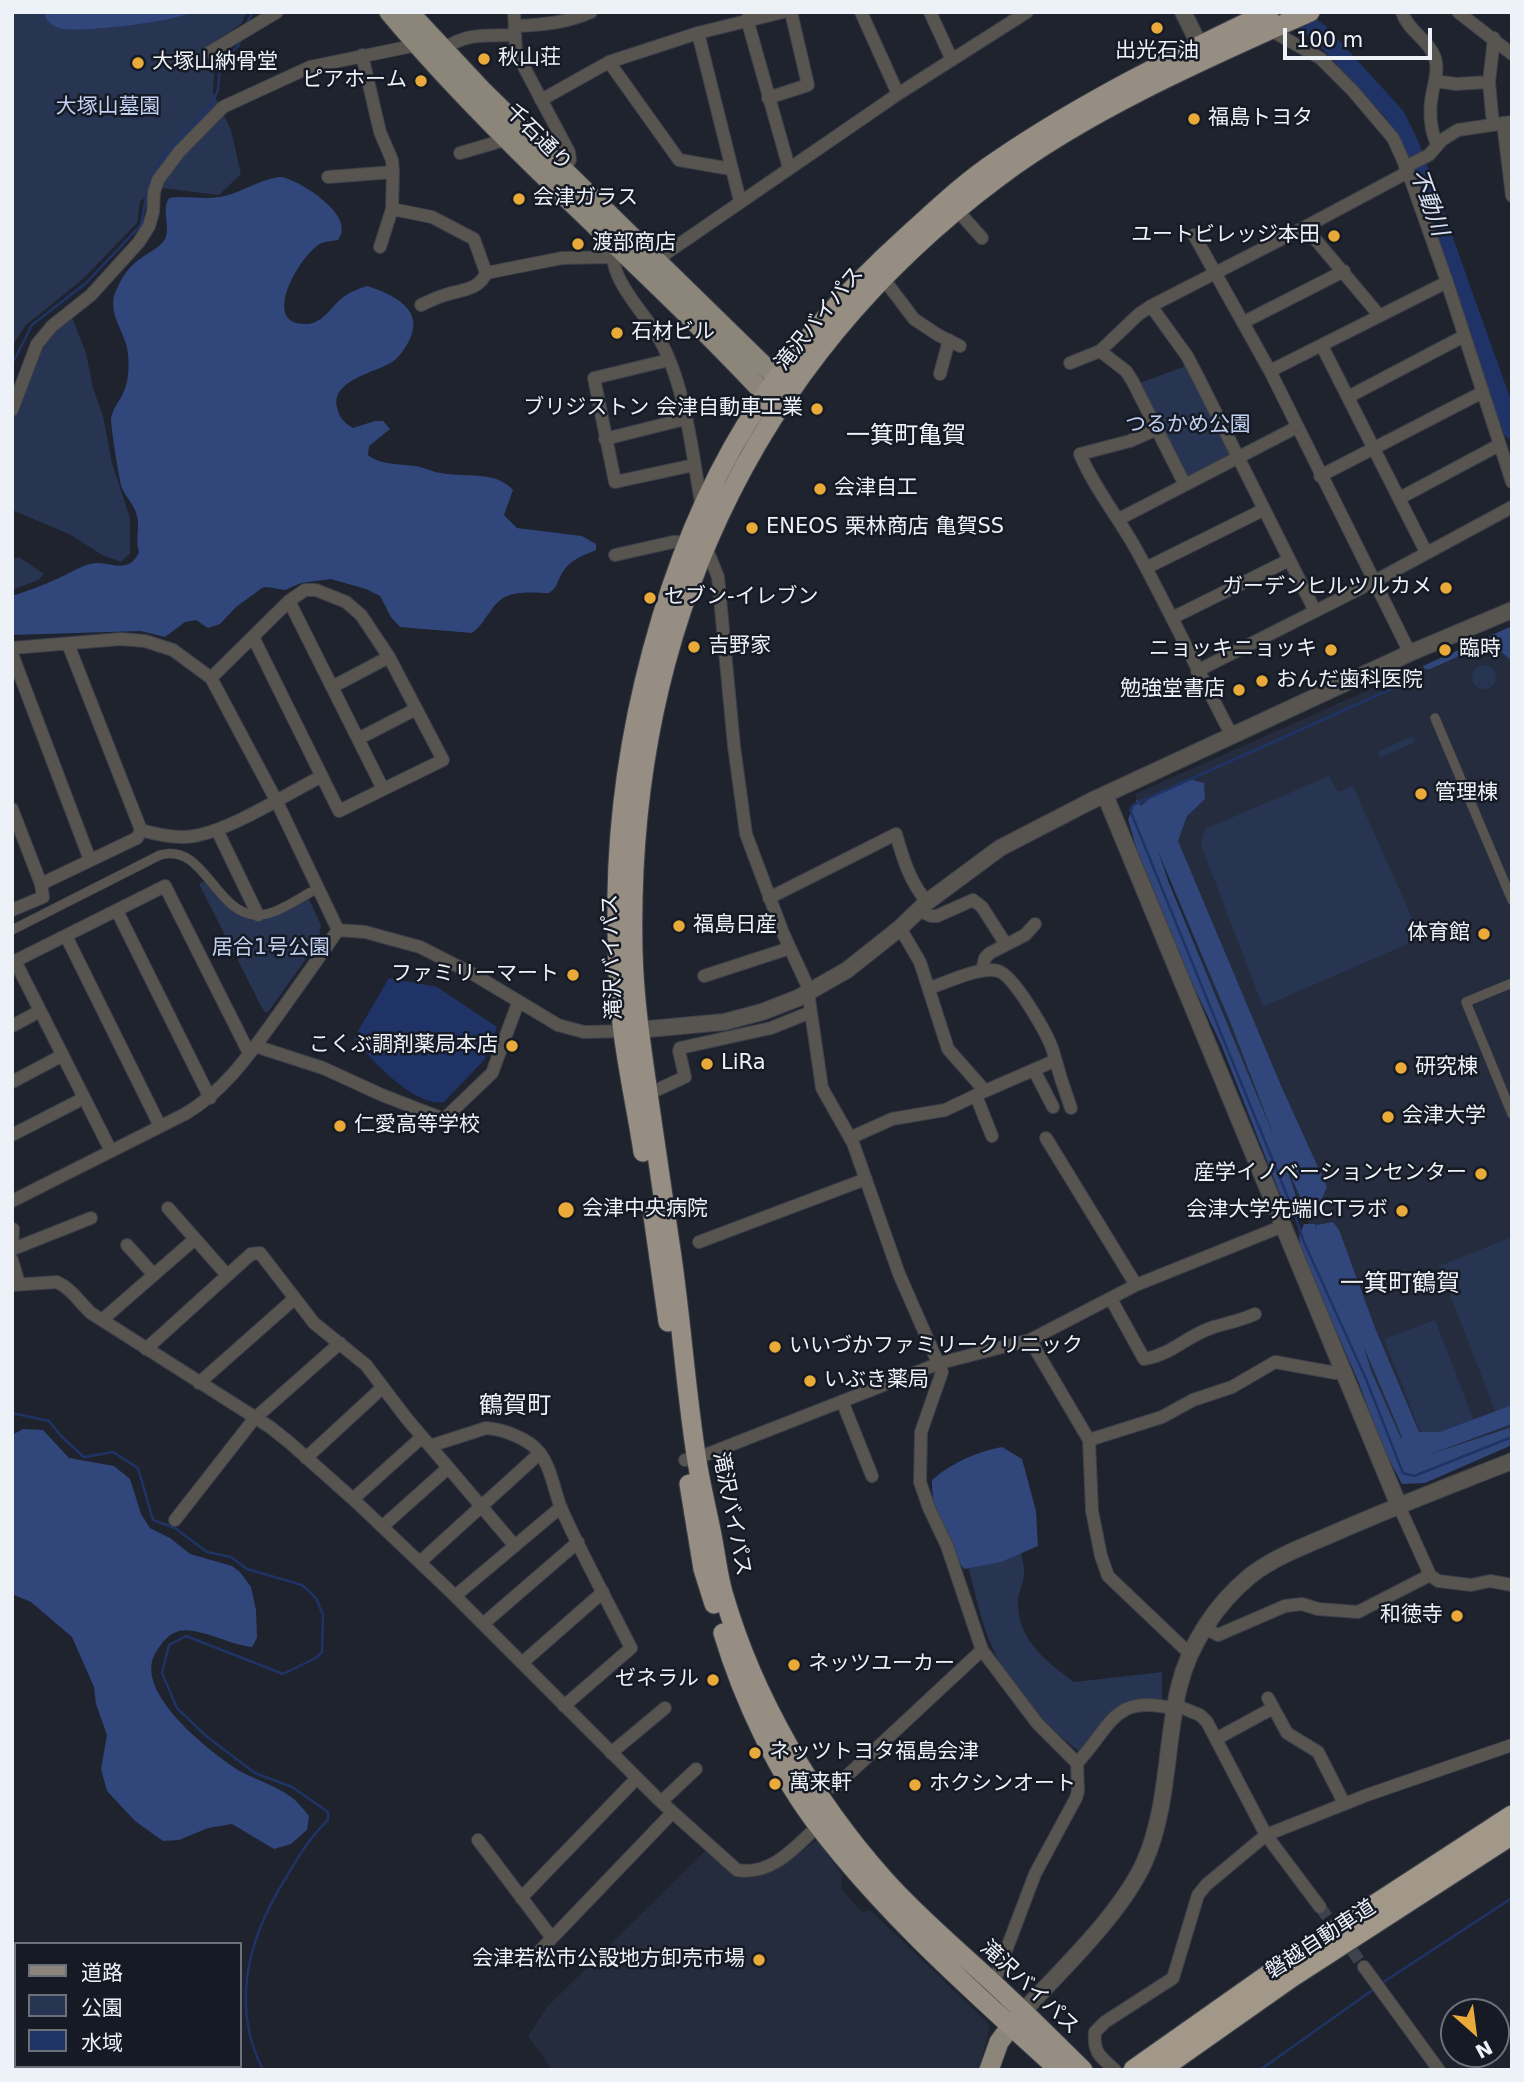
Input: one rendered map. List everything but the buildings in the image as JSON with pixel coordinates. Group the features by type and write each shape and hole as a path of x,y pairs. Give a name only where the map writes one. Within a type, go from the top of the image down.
{"highway":[{"name":"滝沢バイパス","path":"696,544 732,489 778,393 810,336 880,260 962,187 996,161 1056,123 1272,20 1310,12"},
{"name":"滝沢バイパス","path":"1083,2070 1016,2018 878,1898 818,1826 801,1800 757,1721 726,1642 703,1569 691,1459 654,1226 617,895 620,842 629,762 649,668 696,544 702,509 722,467 778,393 854,309 883,278 957,210 1002,174 1046,145 1203,52"},
{"name":"滝沢バイパス","path":"631,1031 648,1094 684,1340 691,1459 723,1593 740,1643 764,1700 804,1769 845,1830 884,1879 1016,2018 1059,2070"},
{"name":"磐越自動車道","path":"1134,2070 1283,1965 1512,1816"},
{"name":"磐越自動車道","path":"1159,2070 1291,1977 1512,1834"}],"main road":[{"name":"千石通り","path":"389,12 456,88 508,139 557,177 614,251 649,266"},
{"name":"千石通り","path":"409,12 557,177 778,393"},
{"path":"989,2070 999,2042 1016,2018"}],"street":[{"path":"213,50 277,12"},
{"path":"514,12 516,52 569,152 570,160 557,177"},
{"path":"443,50 454,40 463,37 573,20 591,12"},
{"path":"541,100 609,62 740,18 783,12"},
{"path":"768,98 808,85 791,12"},
{"path":"930,12 952,60"},
{"path":"649,266 898,94 1027,12"},
{"path":"1182,12 1203,52"},
{"path":"1402,12 1405,21 1421,36 1435,57 1435,81 1431,98 1432,132 1437,144"},
{"path":"1458,12 1512,54"},
{"path":"867,14 898,94"},
{"path":"740,18 789,169"},
{"path":"1272,20 1320,58 1393,138 1408,168 1512,482"},
{"path":"698,33 740,201"},
{"path":"1494,38 1489,82 1502,123 1511,189"},
{"path":"12,410 37,344 52,326 91,295 139,242 149,226 158,180 179,152 223,107 310,67 417,46"},
{"path":"362,55 380,132 392,160 392,209 380,247"},
{"path":"609,62 679,160 731,169"},
{"path":"1435,81 1456,84 1489,82"},
{"path":"1070,363 1100,351 1151,306 1305,227 1408,168 1429,155 1437,144 1458,130 1502,123"},
{"path":"460,153 508,139"},
{"path":"328,177 393,172"},
{"path":"392,209 432,217 474,239 486,273 483,280 472,288 443,295 421,305"},
{"path":"957,210 982,238"},
{"path":"1305,227 1380,316"},
{"path":"1194,235 1270,371 1410,653"},
{"path":"486,273 614,251 634,306 656,333 669,360 685,419 702,509"},
{"path":"1244,322 1343,271"},
{"path":"883,278 914,319 955,343 940,374"},
{"path":"1270,371 1447,282"},
{"path":"1151,306 1186,356 1315,611"},
{"path":"1348,397 1464,336"},
{"path":"1322,346 1426,552"},
{"path":"1100,351 1126,371 1185,485"},
{"path":"669,360 594,378 615,482 694,465"},
{"path":"1320,476 1483,392"},
{"path":"606,439 685,419"},
{"path":"1119,519 1297,428"},
{"path":"1157,429 1130,441 1080,454 1086,469 1119,519 1146,568 1232,736"},
{"path":"1400,498 1499,445"},
{"path":"1197,671 1375,581 1512,507"},
{"path":"1146,568 1263,510"},
{"path":"615,555 673,542 696,544 718,577 734,746 746,834 769,898 809,993 822,1088 850,1138 899,1274 940,1363 942,1377 928,1409 922,1432 920,1482 947,1546 982,1650 1037,1723 1077,1763 1076,1798 1035,1874 996,1977"},
{"path":"1172,618 1289,560"},
{"path":"211,678 289,601 305,590 316,590 346,602 361,615 389,657 443,760 339,811 253,637"},
{"path":"289,601 383,789"},
{"path":"338,930 365,932 420,947 473,974 558,1026 584,1032 631,1031 724,1022 773,1009 809,993 848,970 900,928 922,906 1000,848 1105,795 1410,653 1512,610"},
{"path":"90,860 12,651 121,639 145,641 173,650 211,678 276,800 338,930"},
{"path":"41,884 137,838 141,830 68,643"},
{"path":"332,687 389,657"},
{"path":"358,739 416,709"},
{"path":"1435,718 1512,900"},
{"path":"141,830 169,837 193,837 217,830 322,776"},
{"path":"1105,795 1430,1575 1438,1581 1471,1584 1490,1581 1512,1585"},
{"path":"12,809 41,884 43,897 12,910"},
{"path":"217,830 258,915"},
{"path":"769,898 896,834 922,906 931,916 937,916 973,900 982,907 1005,943"},
{"path":"12,930 172,851 185,855 236,908 258,915 271,912 311,892"},
{"path":"111,1152 15,961 165,886 253,1050 323,1068 444,1119 492,1073 518,1003"},
{"path":"117,911 210,1098"},
{"path":"982,971 985,958 1005,943 1025,935 1035,924"},
{"path":"900,928 912,945 930,988 948,1049 981,1094 992,1136"},
{"path":"12,1201 185,1114 210,1098 232,1077 253,1050 338,930"},
{"path":"66,936 160,1126"},
{"path":"704,975 790,948"},
{"path":"930,988 982,971 997,970 1012,980 1053,1051 1071,1108"},
{"path":"1512,982 1466,1002 1512,1114"},
{"path":"12,1026 40,1011"},
{"path":"648,1094 685,1077 678,1051 680,1048 771,1028 811,1012"},
{"path":"12,1082 63,1055"},
{"path":"850,1138 892,1119 945,1110 1054,1061"},
{"path":"1034,1070 1053,1107"},
{"path":"12,1135 84,1098"},
{"path":"1045,1138 1136,1285"},
{"path":"699,1242 866,1179"},
{"path":"168,1208 227,1275"},
{"path":"13,1229 13,1250 91,1219"},
{"path":"691,1459 940,1363 1030,1340 1136,1285 1283,1226"},
{"path":"102,1320 195,1239"},
{"path":"127,1245 154,1275"},
{"path":"146,1349 251,1254 260,1253 314,1323 366,1365 426,1442 514,1546"},
{"path":"12,1260 16,1284 57,1282 102,1320 270,1427 383,1526 661,1802 737,1870 762,1870 776,1864 818,1826"},
{"path":"199,1383 294,1299"},
{"path":"1111,1299 1144,1359 1166,1354 1185,1340 1213,1327 1230,1325 1255,1314"},
{"path":"1030,1340 1089,1440 1092,1511 1108,1576 1190,1654"},
{"path":"175,1520 254,1419 340,1343"},
{"path":"1089,1440 1162,1417 1193,1400 1232,1387 1275,1363 1336,1373 1343,1370"},
{"path":"306,1458 383,1387"},
{"path":"842,1401 872,1476"},
{"path":"353,1499 426,1442 486,1428 495,1429 532,1446 540,1453 561,1507 631,1648 564,1706"},
{"path":"420,1562 540,1453"},
{"path":"1016,2018 1118,1905 1144,1864 1159,1819 1175,1707 1190,1654 1228,1597 1259,1570 1304,1546 1512,1461"},
{"path":"383,1526 449,1468"},
{"path":"455,1596 561,1507"},
{"path":"483,1624 578,1542"},
{"path":"1205,1628 1218,1635 1285,1606 1302,1604 1318,1609 1358,1612 1430,1575"},
{"path":"522,1663 603,1592"},
{"path":"835,1787 982,1650"},
{"path":"1216,1739 1270,1703 1287,1732 1318,1752 1344,1803"},
{"path":"1077,1763 1111,1718 1120,1711 1148,1704 1175,1707 1200,1715 1207,1722 1265,1835 1320,1907"},
{"path":"611,1753 665,1708"},
{"path":"1115,2070 1097,2053 1094,2047 1095,2032 1105,2022 1172,1978 1198,1895 1206,1885 1265,1835 1344,1803 1512,1745"},
{"path":"661,1802 696,1769"},
{"path":"522,1898 637,1778"},
{"path":"531,1960 672,1812"},
{"path":"478,1840 552,1938"},
{"path":"1364,1967 1439,2070"}],"shaded area":[{"path":"44,12 192,12 149,23 74,30 53,25 46,19"},
{"path":"282,177 325,201 340,221 342,231 338,240 322,243 314,249 296,272 288,287 285,302 286,314 293,322 314,323 342,298 367,286 396,298 410,312 413,320 413,330 402,353 385,366 347,384 337,398 341,417 353,428 383,421 390,429 369,446 368,455 384,462 441,473 498,480 513,490 504,515 517,528 582,536 596,544 596,550 569,564 549,593 521,593 501,599 472,633 400,627 391,617 380,596 331,579 301,583 285,590 262,588 236,607 220,624 208,628 196,620 185,622 165,637 141,631 12,635 12,596 90,564 129,564 139,552 137,516 122,488 111,424 113,411 128,378 127,347 115,317 113,301 119,284 129,269 165,239 169,198 219,197"},
{"name":"会津大学","path":"1512,626 1512,1440 1411,1479 1135,794"},
{"path":"1512,626 1512,661 1486,644 1430,669 1423,666"},
{"path":"1188,779 1204,783 1205,799 1187,816 1178,841 1282,1088 1327,1187 1317,1210 1313,1212 1306,1210 1285,1163 1297,1199 1298,1214 1288,1214 1221,1044 1182,962 1136,847 1128,819 1137,799 1141,806 1154,795","holes":["1158,851 1231,1024 1275,1139"]},
{"path":"1333,1222 1339,1230 1375,1328 1419,1432 1440,1432 1512,1405 1512,1424 1425,1456 1512,1427 1512,1445 1425,1483 1402,1484 1381,1444 1359,1383 1303,1261 1299,1237 1304,1224 1315,1224 1317,1232 1316,1225","holes":["1363,1345 1402,1437 1372,1373"]},
{"path":"23,1429 43,1430 69,1458 114,1466 130,1479 141,1514 150,1528 170,1538 190,1554 232,1566 251,1587 256,1610 257,1638 252,1647 195,1631 175,1632 156,1652 151,1666 153,1682 172,1713 200,1741 233,1767 287,1794 304,1810 309,1816 307,1830 291,1844 274,1849 232,1824 208,1828 179,1840 163,1841 135,1821 107,1791 101,1769 107,1735 96,1704 94,1687 72,1637 31,1602 12,1594 12,1435"},
{"path":"1002,1447 1022,1459 1036,1511 1038,1546 1001,1562 964,1569 941,1527 934,1503 932,1480 965,1459"},
{"name":"会津若松市公設地方卸売市場","path":"817,1840 842,1875 841,1889 863,1913 868,1910 872,1912 990,2025 979,2070 552,2070 528,2036 547,2007 705,1851 737,1877 754,1878 775,1871"}],"green space":[{"name":"大塚山墓園","path":"12,12 247,12 241,24 214,42 218,60 214,70 213,92 231,130 241,174 219,195 161,188 140,201 137,223 84,278 26,325 12,346"},
{"path":"72,317 86,353 112,463 130,518 130,553 121,562 102,555 71,535 12,510 12,422 22,403 38,356 51,335"},
{"name":"つるかめ公園","path":"1189,365 1233,457 1185,481 1137,384"},
{"path":"19,557 44,574 38,580 12,590 12,559"},
{"path":"1484,665 1495,672 1496,677 1489,688 1484,689 1473,682 1472,677 1479,666"},
{"path":"1413,736 1415,742 1379,756 1379,751"},
{"path":"1329,776 1338,792 1353,786 1421,938 1263,1007 1201,845 1205,829"},
{"name":"居合1号公園","path":"207,880 252,916 308,897 321,925 318,942 268,1012 262,1008 199,884"},
{"path":"1512,1237 1512,1410 1497,1416 1439,1266"},
{"path":"1435,1320 1474,1421 1424,1441 1384,1339"},
{"path":"1020,1547 1024,1571 1018,1601 1022,1627 1035,1648 1053,1666 1074,1682 1162,1672 1162,1699 1137,1700 1122,1704 1104,1719 1079,1751 1054,1730 1019,1692 1000,1664 982,1619 968,1567"}],"water":[{"path":"389,978 437,987 497,1027 484,1060 444,1102 420,1098 407,1090 382,1070 354,1038"}],"waterway":[{"path":"246,24 253,12"},
{"name":"不動川","path":"1291,12 1320,33 1396,116 1411,147 1512,430"},
{"path":"12,364 32,325 86,283 141,225 148,187 160,162 213,103 218,89 220,67 240,40"},
{"path":"1398,686 1133,805 1130,810 1303,1240 1366,1379 1403,1473 1414,1476 1512,1437"},
{"path":"12,1413 49,1421 84,1457 113,1452 138,1468 153,1520 175,1528 207,1552 231,1557 247,1569 302,1585 316,1598 323,1615 322,1652 316,1658 283,1674 186,1636 169,1645 162,1673 177,1708 206,1736 255,1773 292,1787 328,1812 328,1820 305,1847 274,1899 254,1946 248,1970 247,2020 263,2070"},
{"path":"1382,1983 1512,1898"},
{"path":"1260,2070 1374,1989"}],"tunnel":[{"path":"1320,1907 1364,1967"}],"place":[{"name":"出光石油","path":"1157,28"},
{"name":"秋山荘","path":"484,59"},
{"name":"大塚山納骨堂","path":"138,63"},
{"name":"ピアホーム","path":"421,81"},
{"name":"福島トヨタ","path":"1194,119"},
{"name":"会津ガラス","path":"519,199"},
{"name":"ユートビレッジ本田","path":"1334,236"},
{"name":"渡部商店","path":"578,244"},
{"name":"石材ビル","path":"617,333"},
{"name":"ブリジストン 会津自動車工業","path":"817,409"},
{"name":"会津自工","path":"820,489"},
{"name":"ENEOS 栗林商店 亀賀SS","path":"752,528"},
{"name":"ガーデンヒルツルカメ","path":"1446,588"},
{"name":"セブン-イレブン","path":"650,598"},
{"name":"吉野家","path":"694,647"},
{"name":"ニョッキニョッキ","path":"1331,650"},
{"name":"臨時","path":"1445,650"},
{"name":"おんだ歯科医院","path":"1262,681"},
{"name":"勉強堂書店","path":"1239,690"},
{"name":"管理棟","path":"1421,794"},
{"name":"福島日産","path":"679,926"},
{"name":"体育館","path":"1484,934"},
{"name":"ファミリーマート","path":"573,975"},
{"name":"こくぶ調剤薬局本店","path":"512,1046"},
{"name":"LiRa","path":"707,1064"},
{"name":"研究棟","path":"1401,1068"},
{"name":"会津大学","path":"1388,1117"},
{"name":"仁愛高等学校","path":"340,1126"},
{"name":"産学イノベーションセンター","path":"1481,1174"},
{"name":"会津中央病院","path":"566,1210"},
{"name":"会津大学先端ICTラボ","path":"1402,1211"},
{"name":"いいづかファミリークリニック","path":"775,1347"},
{"name":"いぶき薬局","path":"810,1381"},
{"name":"和徳寺","path":"1457,1616"},
{"name":"ネッツユーカー","path":"794,1665"},
{"name":"ゼネラル","path":"713,1680"},
{"name":"ネッツトヨタ福島会津","path":"755,1753"},
{"name":"萬来軒","path":"775,1784"},
{"name":"ホクシンオート","path":"915,1785"},
{"name":"会津若松市公設地方卸売市場","path":"759,1960"}],"district":[{"name":"一箕町亀賀","path":"906,437"},
{"name":"一箕町鶴賀","path":"1400,1285"},
{"name":"鶴賀町","path":"515,1407"}]}
